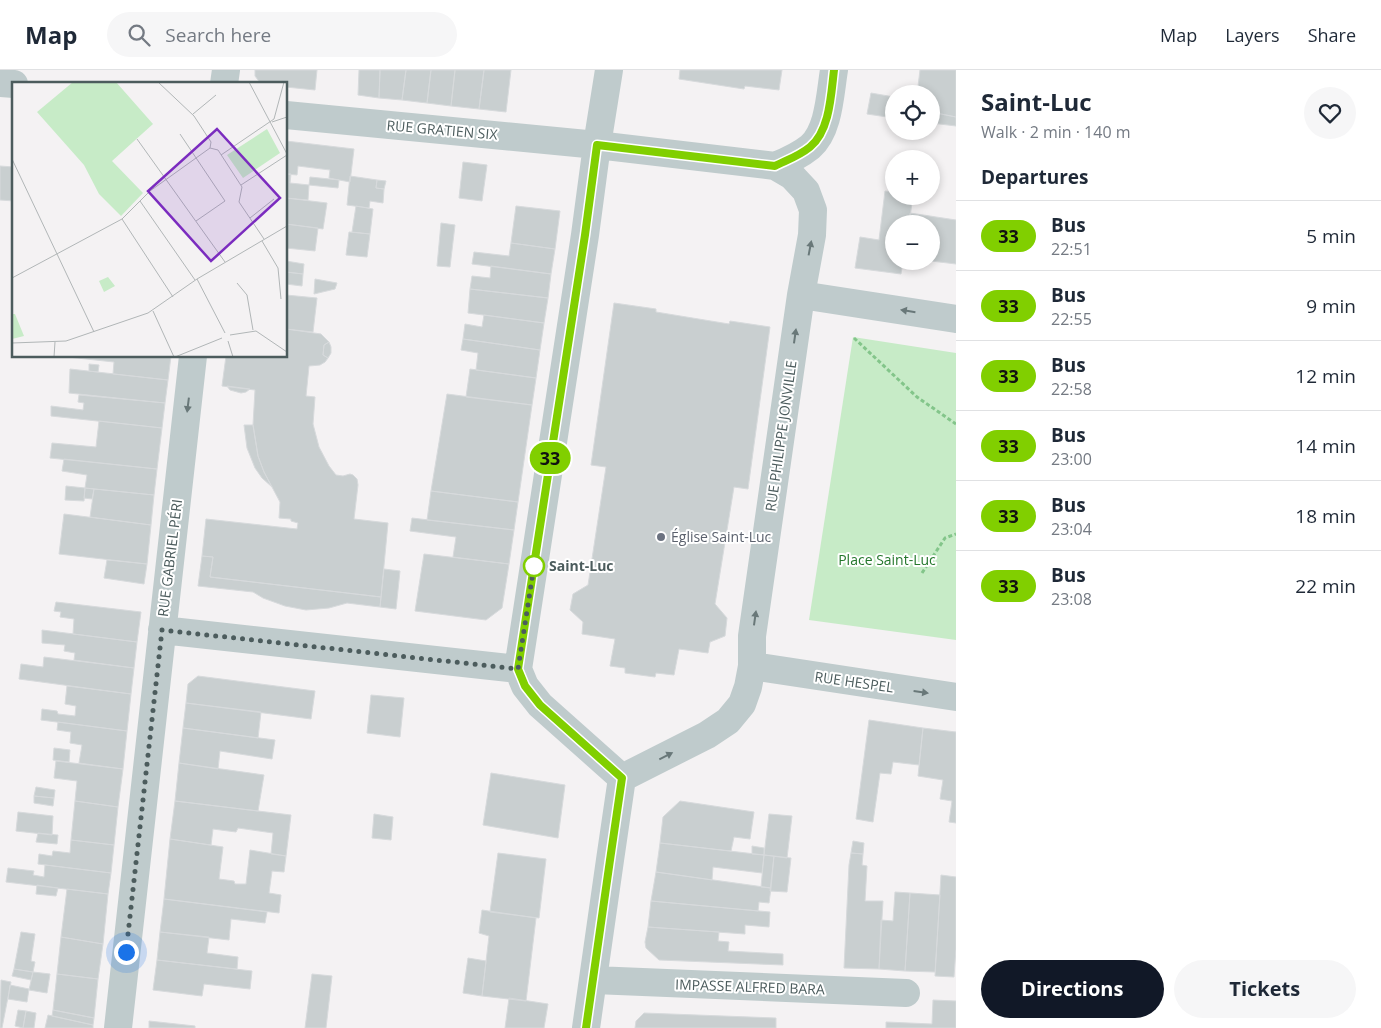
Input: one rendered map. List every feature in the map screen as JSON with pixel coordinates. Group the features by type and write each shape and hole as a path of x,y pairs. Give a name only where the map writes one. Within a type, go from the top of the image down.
{"street":[{"path":"608,70 585,235 518,669 525,686 540,705 622,778"},
{"path":"775,166 796,157 811,146 819,137 824,126 834,70"},
{"name":"RUE GRATIEN SIX","path":"288,115 597,145 775,166"},
{"name":"RUE PHILIPPE JONVILLE","path":"752,666 752,636 801,295 812,235 813,210 806,191 792,176 775,166"},
{"path":"801,295 956,319"},
{"name":"RUE GABRIEL PÉRI","path":"118,1028 193,358"},
{"path":"162,630 518,669"},
{"path":"622,778 707,735 728,721 742,704 752,666"},
{"name":"RUE HESPEL","path":"752,666 956,697"},
{"path":"586,1028 622,778"},
{"name":"IMPASSE ALFRED BARA","path":"594,980 906,993"}],"path":[{"path":"834,300 853,337 917,397 956,424"},
{"path":"922,573 945,538 956,534"}],"green space":[{"name":"Place Saint-Luc","path":"853,337 956,353 956,640 809,620"}],"building":[{"path":"255,70 317,70 315,90 288,87 288,82 260,82 255,76"},
{"path":"359,70 380,70 379,98 358,95"},
{"path":"380,70 406,70 402,100 379,98"},
{"path":"406,70 431,70 427,103 402,100"},
{"path":"431,70 455,70 451,106 427,103"},
{"path":"455,70 484,70 479,109 451,106"},
{"path":"484,70 511,70 506,112 479,109"},
{"path":"680,70 782,70 779,90 745,86 744,89 679,79"},
{"path":"920,70 956,70 956,117 940,114 940,85 918,85"},
{"path":"871,93 885,95 885,117 867,114"},
{"path":"940,114 956,117 956,126 940,124"},
{"path":"288,141 354,149 350,182 329,178 330,170 298,166 297,175 288,174"},
{"path":"463,162 487,165 482,201 459,198"},
{"path":"0,166 12,167 12,201 0,200"},
{"path":"288,174 291,174 290,183 309,185 308,200 288,198"},
{"path":"350,176 377,180 376,188 384,189 383,203 370,201 369,208 347,205"},
{"path":"310,177 339,180 338,188 309,185"},
{"path":"377,180 386,181 384,189 376,188"},
{"path":"885,191 885,205 912,205 910,215 885,215 885,270 902,270 901,274 855,268 860,237 879,240"},
{"path":"288,198 327,203 323,229 288,224"},
{"path":"356,206 373,209 370,234 352,232"},
{"path":"516,206 560,211 555,249 511,243"},
{"path":"940,218 956,220 956,264 940,262"},
{"path":"441,223 455,225 450,267 437,266"},
{"path":"288,224 318,228 315,251 288,248"},
{"path":"349,232 370,234 367,257 346,255"},
{"path":"511,243 555,249 551,274 472,264 474,252 509,256"},
{"path":"288,261 304,264 303,274 288,272"},
{"path":"491,266 551,274 548,298 470,289 472,276 490,278"},
{"path":"288,272 303,274 302,286 288,284"},
{"path":"315,279 337,283 335,289 314,294"},
{"path":"470,289 548,298 544,323 468,313"},
{"path":"288,295 317,298 313,332 288,329"},
{"name":"Église Saint-Luc","path":"614,303 656,309 656,312 729,324 730,321 770,327 748,489 734,487 715,604 727,618 725,636 710,642 708,653 679,649 674,675 656,673 655,677 625,673 625,668 610,666 615,639 582,634 583,622 570,610 573,594 588,585 606,467 591,465"},
{"path":"484,315 544,323 540,350 463,339 465,324 482,327"},
{"path":"288,329 321,334 329,342 324,345 323,355 328,358 325,362 320,365 309,366 306,396 315,397 313,424 319,447 329,466 336,475 350,474 357,479 354,519 388,523 381,597 210,577 213,557 202,556 206,519 297,529 298,523 291,521 291,519 279,518 280,502 258,456 253,425 255,390 222,386 226,358 288,358"},
{"path":"463,339 540,350 536,378 476,370 478,353 461,350"},
{"path":"329,342 331,353 328,358 323,355 324,345"},
{"path":"77,358 171,358 168,380 113,374 114,362"},
{"path":"89,364 99,365 98,372 89,371"},
{"path":"70,369 168,380 165,403 69,393"},
{"path":"470,369 536,378 532,405 466,397"},
{"path":"227,386 250,389 241,393 230,390"},
{"path":"447,394 532,405 518,502 431,491"},
{"path":"79,395 165,403 162,428 51,416 51,406 83,410 84,403 78,402"},
{"path":"99,421 162,428 157,469 50,458 52,443 96,447"},
{"path":"244,425 253,425 258,456 272,487 255,468 247,448"},
{"path":"64,459 157,469 154,495 85,488 87,475 62,471"},
{"path":"66,486 85,488 84,501 65,500"},
{"path":"85,488 94,489 92,499 84,498"},
{"path":"94,489 154,495 151,525 90,517"},
{"path":"431,491 518,502 514,530 427,520"},
{"path":"64,514 151,525 147,564 59,554"},
{"path":"412,518 514,530 509,564 453,557 456,537 410,531"},
{"path":"424,554 509,564 502,608 486,620 415,611"},
{"path":"202,556 213,557 210,577 381,597 380,607 347,603 329,608 306,610 285,606 253,592 198,586"},
{"path":"107,560 147,564 144,584 104,578"},
{"path":"384,569 400,571 396,609 380,607"},
{"path":"56,602 141,612 137,642 73,634 74,619 60,617 61,612 54,611"},
{"path":"42,630 137,642 134,668 74,660 75,653 64,651 65,645 42,643"},
{"path":"44,657 134,668 131,694 19,679 21,664 43,667"},
{"path":"198,676 315,691 311,719 186,703 188,684"},
{"path":"67,686 131,694 127,731 41,720 42,709 57,711 58,714 75,716 76,706 65,704"},
{"path":"371,695 404,698 400,737 367,733"},
{"path":"186,703 261,712 258,738 183,728"},
{"path":"869,720 923,728 919,765 893,762 891,774 880,773 873,822 856,819"},
{"path":"58,722 127,731 123,769 79,763 82,745 70,743 71,732 57,730"},
{"path":"183,728 275,740 272,759 220,751 218,769 179,763"},
{"path":"923,728 956,732 956,823 949,822 952,801 940,799 943,780 918,776"},
{"path":"54,748 70,750 69,762 53,760"},
{"path":"56,761 123,769 118,807 75,801 77,781 54,778"},
{"path":"179,763 264,775 258,811 175,801"},
{"path":"491,773 565,785 558,838 483,825"},
{"path":"36,787 55,790 54,798 34,796"},
{"path":"34,796 54,798 53,806 34,803"},
{"path":"75,801 118,807 114,845 71,840"},
{"path":"175,801 291,815 286,856 271,854 273,833 238,828 236,832 213,829 211,845 170,839"},
{"path":"680,801 754,812 750,839 734,837 731,851 660,843 663,817"},
{"path":"18,812 53,816 52,835 16,831"},
{"path":"374,814 393,817 391,840 372,838"},
{"path":"769,814 792,816 787,858 764,855"},
{"path":"38,833 58,835 57,844 36,842"},
{"path":"170,839 223,847 219,879 234,881 235,884 246,884 250,850 286,856 284,872 272,871 269,893 281,895 279,913 164,899"},
{"path":"71,840 114,845 111,873 38,864 39,854 52,856 53,851 70,853"},
{"path":"853,841 864,843 863,854 851,853"},
{"path":"660,843 764,855 762,873 713,867 712,880 656,872"},
{"path":"752,846 764,848 764,855 752,854"},
{"path":"498,853 546,859 539,918 490,912"},
{"path":"851,853 863,854 862,865 867,866 865,901 883,901 879,969 844,968"},
{"path":"764,855 774,856 771,888 761,887"},
{"path":"774,856 791,858 787,892 770,891"},
{"path":"45,865 111,873 108,894 6,882 8,868 34,871 33,875 44,877"},
{"path":"656,872 771,888 769,903 759,902 758,911 651,901"},
{"path":"941,875 956,877 954,977 935,976"},
{"path":"37,885 58,888 56,896 36,894"},
{"path":"67,889 108,894 103,944 61,937"},
{"path":"895,892 910,893 905,971 879,969 881,920 893,921"},
{"path":"910,893 940,895 935,972 905,971"},
{"path":"164,899 267,912 265,923 231,919 229,940 160,932"},
{"path":"651,901 770,912 769,927 745,925 745,934 648,927"},
{"path":"482,910 536,918 526,1001 482,996 489,936 479,933"},
{"path":"648,927 719,932 718,941 729,942 728,951 783,954 783,965 659,960 646,948 645,942"},
{"path":"21,932 35,934 31,961 35,962 33,972 14,969"},
{"path":"160,932 209,937 207,953 238,957 237,969 157,960"},
{"path":"61,937 103,944 98,979 57,974"},
{"path":"468,958 486,961 482,996 463,993"},
{"path":"157,960 252,971 250,989 204,984 202,996 153,990"},
{"path":"14,969 33,972 31,980 12,976"},
{"path":"33,972 50,974 47,993 29,990"},
{"path":"57,974 98,979 94,1018 53,1010"},
{"path":"312,974 332,976 326,1028 305,1028"},
{"path":"1,980 11,982 2,1028 0,1028"},
{"path":"10,985 29,989 27,1002 8,999"},
{"path":"509,998 548,1004 544,1028 505,1028"},
{"path":"933,1000 956,1001 956,1028 886,1028 886,1022 932,1024"},
{"path":"18,1010 26,1011 23,1028 15,1026"},
{"path":"53,1010 94,1018 93,1025 52,1016"},
{"path":"26,1011 36,1013 34,1028 23,1028"},
{"path":"644,1013 776,1018 776,1028 635,1028 636,1021"},
{"path":"48,1015 93,1025 93,1028 45,1028"},
{"path":"149,1021 195,1026 195,1028 149,1028"}],"bus line":[{"name":"33","path":"586,1028 622,778 540,705 525,686 518,669 585,235 597,145 775,166 796,157 811,146 819,137 824,126 834,70"}],"place":[{"name":"Église Saint-Luc","path":"661,537"},
{"name":"Saint-Luc","path":"534,566"}],"route":[{"path":"126,952 162,630 518,669 534,566"}]}
